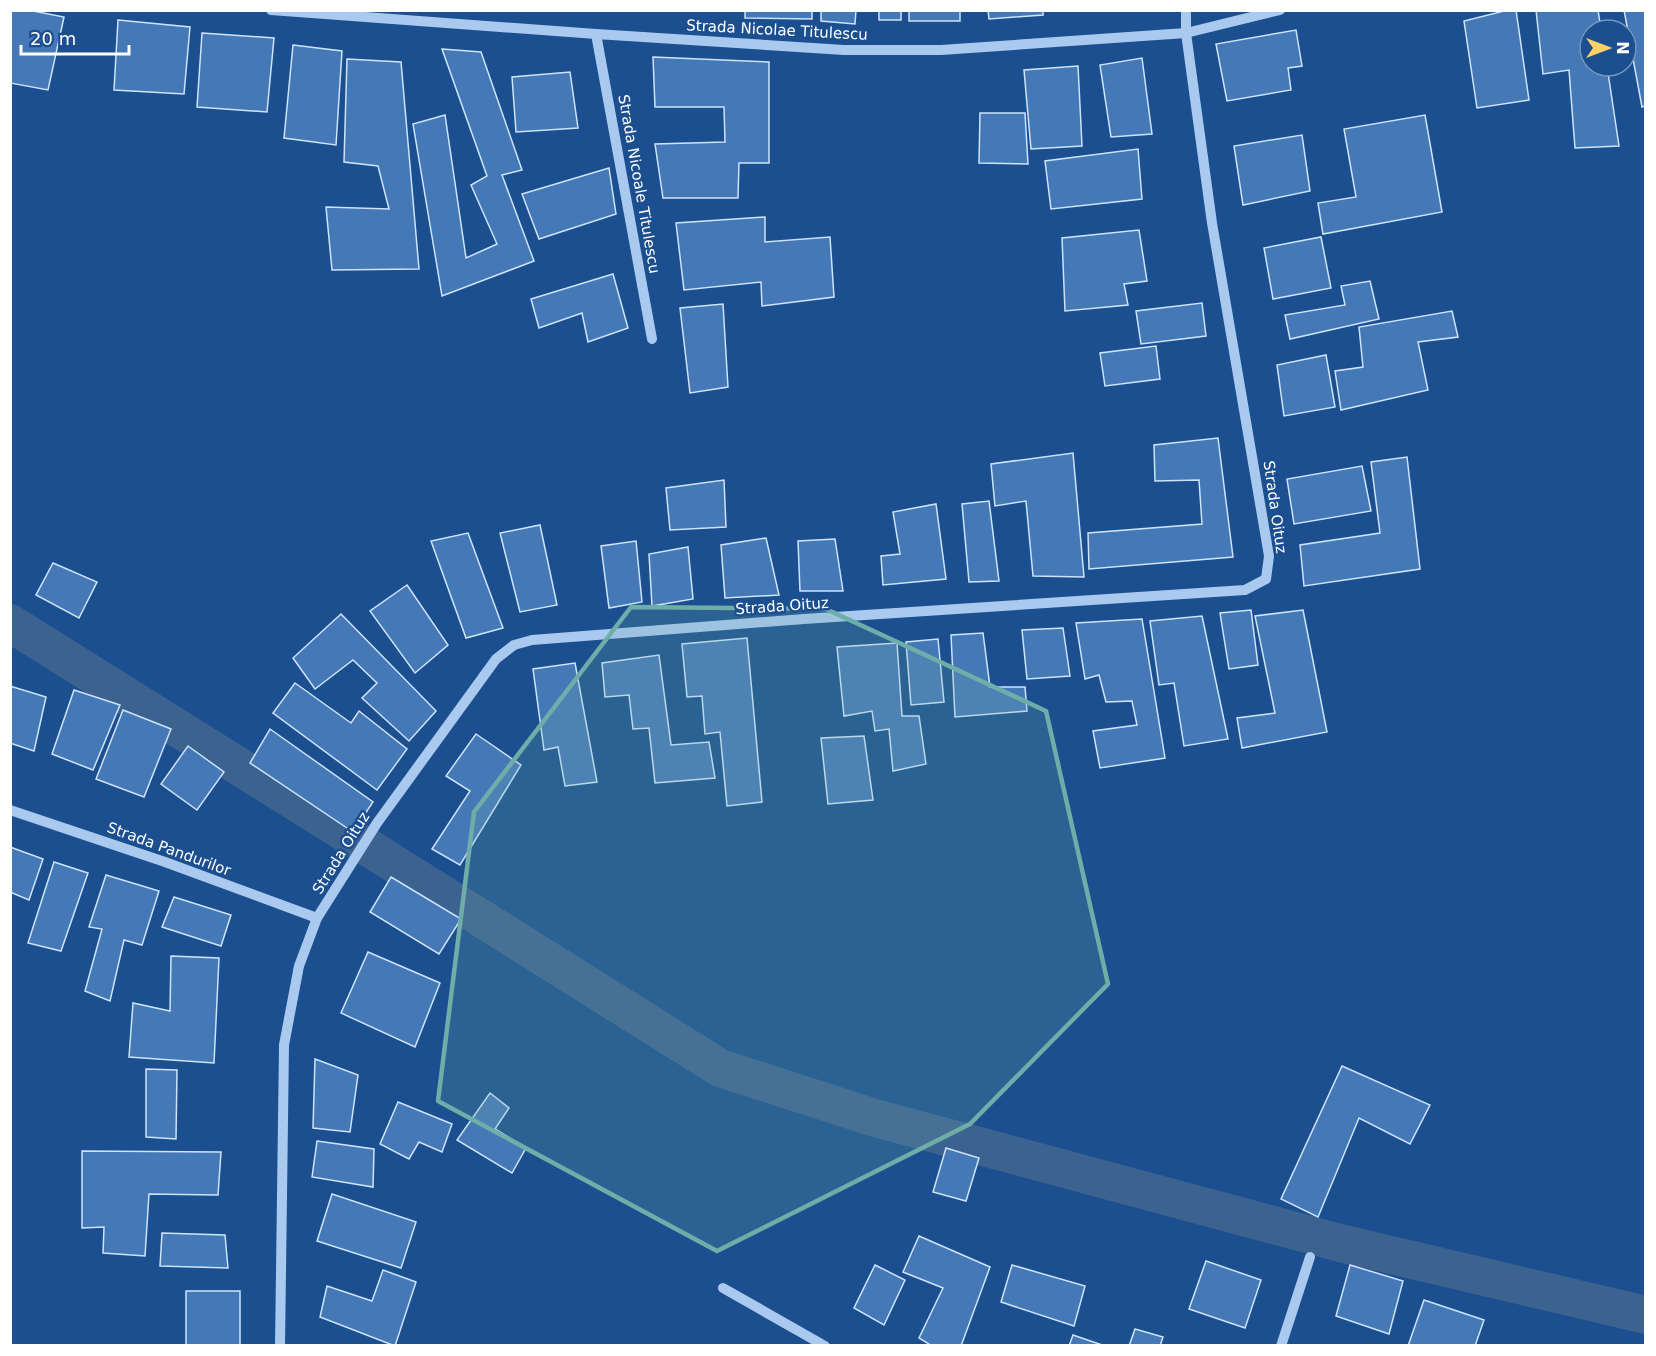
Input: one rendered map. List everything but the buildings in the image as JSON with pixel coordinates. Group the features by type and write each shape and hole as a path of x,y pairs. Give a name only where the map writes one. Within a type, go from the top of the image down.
{"street":[{"name":"Strada Nicolae Titulescu","path":"271,10 844,50 941,50 1186,33 1280,10"},
{"path":"1186,10 1186,33"},
{"name":"Strada Oituz","path":"280,1346 284,1046 299,966 317,918 377,823 496,659 514,645 532,640 1245,590 1266,579 1269,556 1212,223 1186,33"},
{"name":"Strada Nicoale Titulescu","path":"596,34 652,339"},
{"name":"Strada Pandurilor","path":"10,810 165,862 317,918"},
{"path":"1281,1346 1310,1257"},
{"path":"723,1288 825,1346"}],"highlighted area":[{"path":"631,607 826,609 1046,711 1108,984 970,1124 717,1251 438,1101 474,812"}],"waterway":[{"path":"10,623 720,1068 875,1118 1340,1243 1646,1315"}]}
